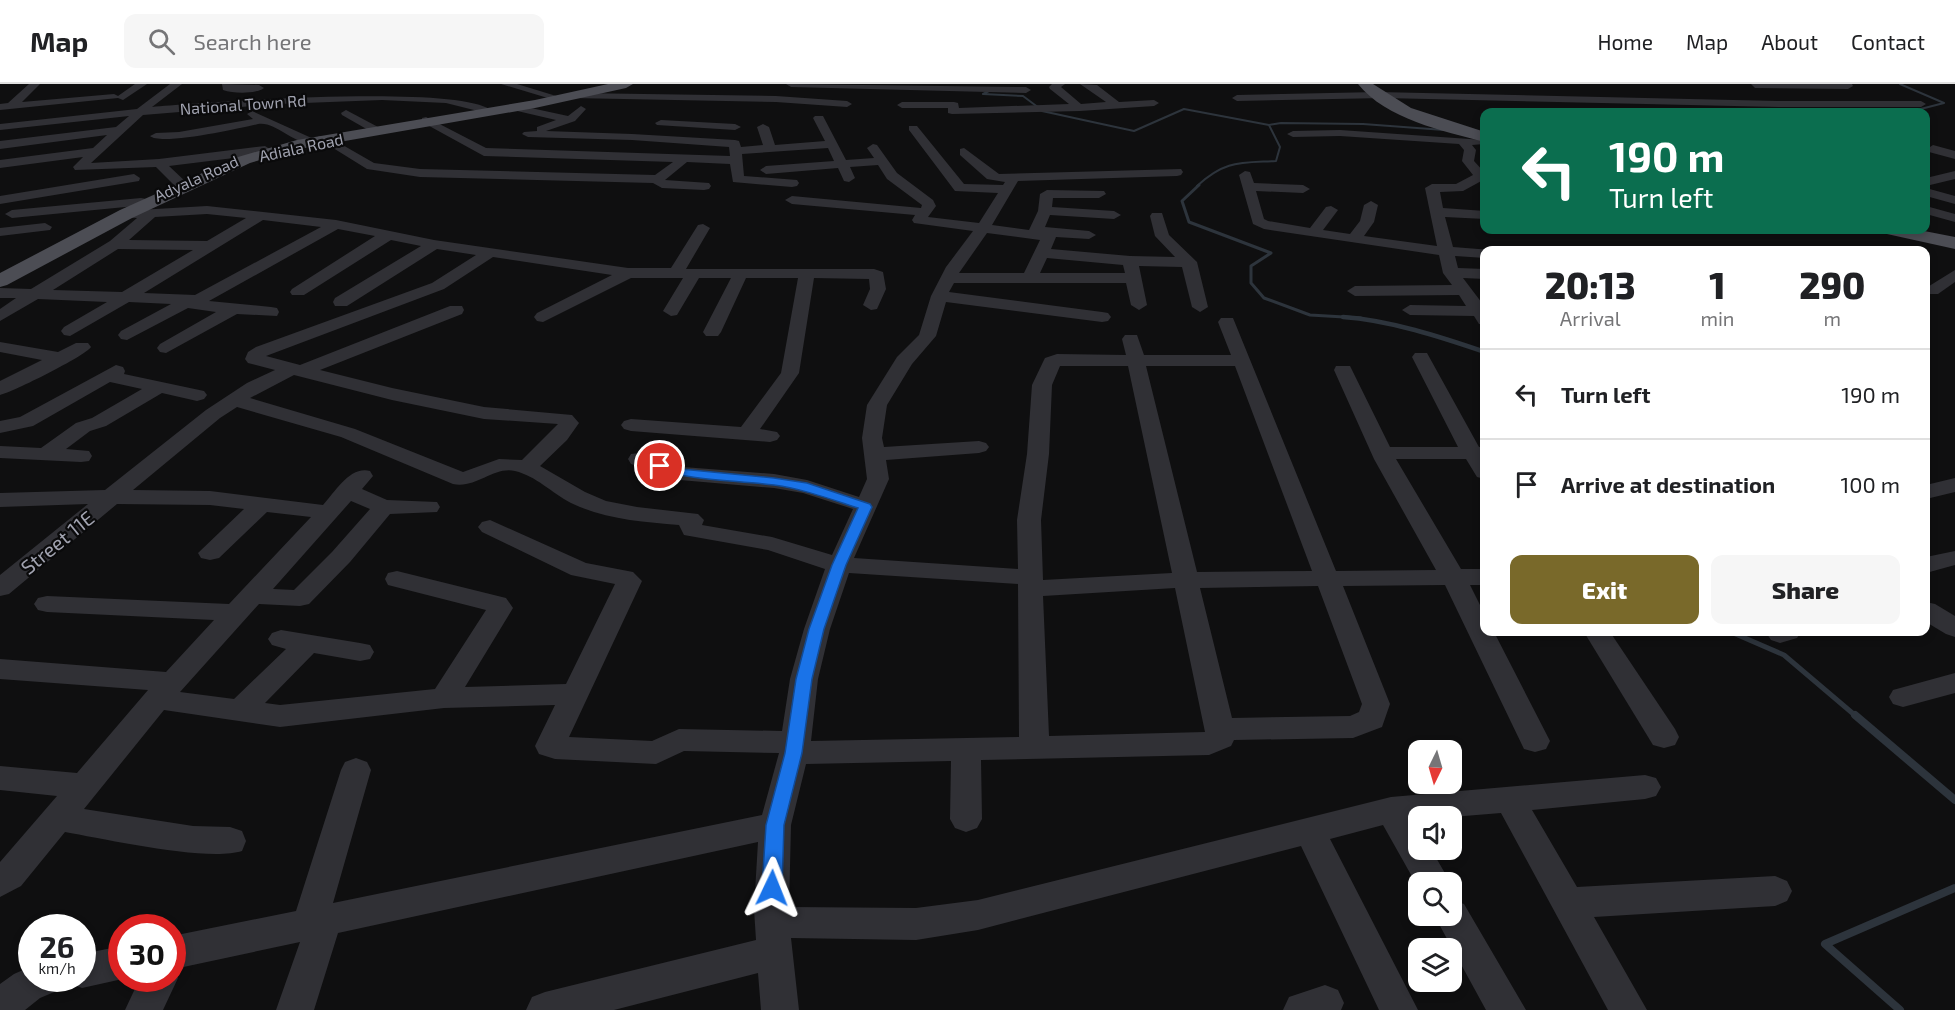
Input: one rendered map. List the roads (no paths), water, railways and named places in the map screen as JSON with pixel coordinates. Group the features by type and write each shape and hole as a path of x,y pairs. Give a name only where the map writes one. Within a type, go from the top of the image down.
{"main road":[{"name":"Adiala Road","path":"571,98 617,84"},
{"name":"Adiala Road","path":"0,281 126,214 244,160 321,139 517,108 571,98 626,84"},
{"path":"1365,84 1379,96 1409,112 1476,135"},
{"name":"Adyala Road","path":"0,274 101,222 146,207 169,173 220,165 265,150 374,129 571,98"},
{"path":"1913,234 1955,243"}],"street":[{"path":"5,107 35,84"},
{"path":"123,96 142,84"},
{"path":"169,173 74,168 98,151 141,110 177,84"},
{"path":"227,84 229,85 226,88 229,89 269,87"},
{"path":"506,84 571,98 776,99 847,104"},
{"path":"521,84 571,98"},
{"path":"776,84 1026,90"},
{"path":"1060,84 1054,87 1080,108"},
{"path":"1085,84 1093,87 1116,105"},
{"path":"1488,84 1520,108"},
{"path":"1755,84 1848,86"},
{"path":"1755,84 1767,90"},
{"path":"820,96 831,85"},
{"path":"297,100 321,86"},
{"path":"380,89 410,86"},
{"path":"57,103 70,90"},
{"path":"1541,90 1564,108"},
{"path":"1725,90 1759,108"},
{"path":"1601,91 1626,108"},
{"path":"1497,92 1644,91 1735,95 1885,96"},
{"path":"1644,91 1670,108"},
{"path":"1687,92 1715,108"},
{"path":"5,107 164,93"},
{"path":"740,93 902,98 900,119"},
{"path":"909,96 957,101"},
{"path":"1237,98 1379,96 1751,104 1922,104"},
{"name":"National Town Rd","path":"0,127 141,110 297,100 405,98 471,105 486,110"},
{"path":"570,119 571,98"},
{"path":"902,105 994,98"},
{"path":"957,101 952,111 1080,108 1154,103"},
{"path":"1793,104 1801,108"},
{"path":"86,117 96,107"},
{"path":"517,108 546,116 593,120"},
{"path":"193,120 316,109"},
{"path":"346,113 374,129"},
{"path":"252,114 321,139 371,166 420,173 656,179 662,177 685,158"},
{"path":"819,118 850,179 861,178"},
{"path":"442,172 472,155 570,119"},
{"path":"156,136 179,135 265,120"},
{"path":"429,121 472,155 685,158 844,164 877,155 887,177 928,202 929,206 919,220 983,228 1089,236"},
{"path":"647,123 735,127"},
{"path":"763,127 770,149"},
{"path":"913,128 960,188 1177,172"},
{"path":"0,145 121,130"},
{"path":"1325,133 1337,144"},
{"path":"1293,134 1476,135 1468,162 1480,175"},
{"path":"518,137 632,137 735,144 738,179 792,183"},
{"path":"736,161 770,149 833,144"},
{"path":"1933,149 1955,155"},
{"path":"0,200 169,173 265,150"},
{"path":"0,164 98,151"},
{"path":"964,152 995,177 1010,183"},
{"path":"1288,173 1298,189 1247,181 1258,221 1264,225 1446,251 1480,253"},
{"path":"1480,177 1458,188 1432,188 1451,273 1480,313"},
{"path":"656,179 662,184 704,186"},
{"path":"1930,182 1953,181"},
{"path":"1930,189 1953,181"},
{"path":"780,1010 773,937 775,825 794,747 804,679 817,629 839,565 878,479 872,438 877,405 903,361 927,336 937,302 954,267 983,228 1010,183"},
{"path":"1930,191 1955,200"},
{"path":"1035,232 1045,211 1047,194 1099,194"},
{"path":"792,200 924,212"},
{"path":"1353,239 1367,222 1371,205"},
{"path":"126,214 146,207"},
{"path":"0,316 116,244 146,207"},
{"path":"0,216 146,207 207,210 336,224 386,236 628,273 874,274 877,275 878,289 871,304"},
{"path":"1313,233 1331,210"},
{"path":"1045,211 1114,215"},
{"path":"1930,211 1955,218"},
{"path":"1439,212 1480,215"},
{"path":"70,331 260,216"},
{"path":"1157,216 1162,236 1189,262 1200,307"},
{"path":"0,232 101,222"},
{"path":"127,335 186,302 206,297 336,224"},
{"path":"676,273 703,228"},
{"path":"1029,279 1049,237 1035,232"},
{"path":"298,291 386,236"},
{"path":"116,244 211,246"},
{"path":"340,302 434,244"},
{"path":"489,253 438,286 254,356 254,358 392,394 484,412 565,419 569,423 560,436 526,467"},
{"path":"1043,253 1130,261 1189,262"},
{"path":"1130,261 1139,305"},
{"path":"543,317 628,273"},
{"path":"671,311 693,273"},
{"path":"712,332 741,273"},
{"path":"747,433 790,373 807,273"},
{"path":"1451,273 1480,274"},
{"path":"1932,291 1955,275"},
{"path":"949,278 1134,278"},
{"path":"1354,291 1464,290"},
{"path":"0,293 186,302 271,312"},
{"path":"937,302 1102,317"},
{"path":"166,348 232,309"},
{"name":"Street 11E","path":"0,588 213,414 234,400 296,370 456,310"},
{"path":"1410,310 1480,316"},
{"path":"1220,729 1353,727 1372,720 1376,704 1227,322"},
{"path":"0,347 61,358"},
{"path":"1,388 82,347"},
{"path":"1034,749 1029,520 1038,454 1042,385 1046,373 1052,362 1057,360 1133,350 1243,360"},
{"path":"490,527 580,570 624,578 629,581 573,694 550,746 555,748 656,753 679,740 794,747 966,750 1209,744 1220,738 1220,729 1133,350"},
{"path":"1421,357 1478,453"},
{"path":"1342,370 1383,453 1453,577 1480,631"},
{"path":"0,427 26,422 112,374 197,395"},
{"path":"46,454 83,427 99,422 159,387"},
{"path":"234,400 348,433 461,479 501,464 526,467 586,501 623,512 690,519 692,530 772,544 839,565 1030,583 1327,577 1480,577"},
{"path":"631,425 770,436"},
{"path":"874,454 979,447"},
{"path":"0,452 81,456"},
{"path":"1383,453 1478,453"},
{"path":"639,459 680,473 774,481 807,487 866,507"},
{"path":"0,882 9,876 82,786 165,691 355,484 384,507 429,507"},
{"path":"1930,491 1955,485"},
{"path":"0,500 114,497 210,498 327,512"},
{"path":"210,553 262,504"},
{"path":"47,604 244,605 300,598 341,557 384,507"},
{"path":"1930,563 1955,558"},
{"path":"397,579 497,604 500,608 444,698"},
{"path":"1930,612 1955,628"},
{"path":"1482,636 1535,741"},
{"path":"1600,636 1664,737"},
{"path":"240,711 294,641 360,652"},
{"path":"0,669 165,691 240,711 280,716 444,698 573,694"},
{"path":"1902,697 1955,683"},
{"path":"966,750 966,819"},
{"path":"296,1010 356,770"},
{"path":"0,777 82,786"},
{"path":"545,1010 773,937 916,924 978,915 1391,810 1645,787"},
{"path":"1509,798 1628,1010"},
{"path":"1391,810 1427,872"},
{"path":"57,818 193,839 230,841"},
{"path":"186,950 775,825"},
{"path":"1310,831 1398,1010"},
{"path":"1568,903 1775,891"},
{"path":"1458,926 1507,1010"},
{"path":"1,1010 10,998 19,992"},
{"path":"144,1010 152,992"}],"waterway":[{"path":"1900,84 1944,103 1925,108"},
{"path":"989,91 983,94 1023,96 1039,108"},
{"path":"1042,111 1134,131 1184,109 1269,125"},
{"path":"1269,125 1281,123 1363,124 1444,130"},
{"path":"1197,186 1216,171 1234,164 1276,161 1280,147 1269,125"},
{"path":"1199,185 1182,201 1189,222 1271,253 1251,266 1251,283 1264,298 1310,315 1361,318"},
{"path":"1343,317 1397,325 1480,350"},
{"path":"1740,636 1784,655 1857,717"},
{"path":"1855,715 1955,800"},
{"path":"1900,1010 1825,944 1955,888"}]}
